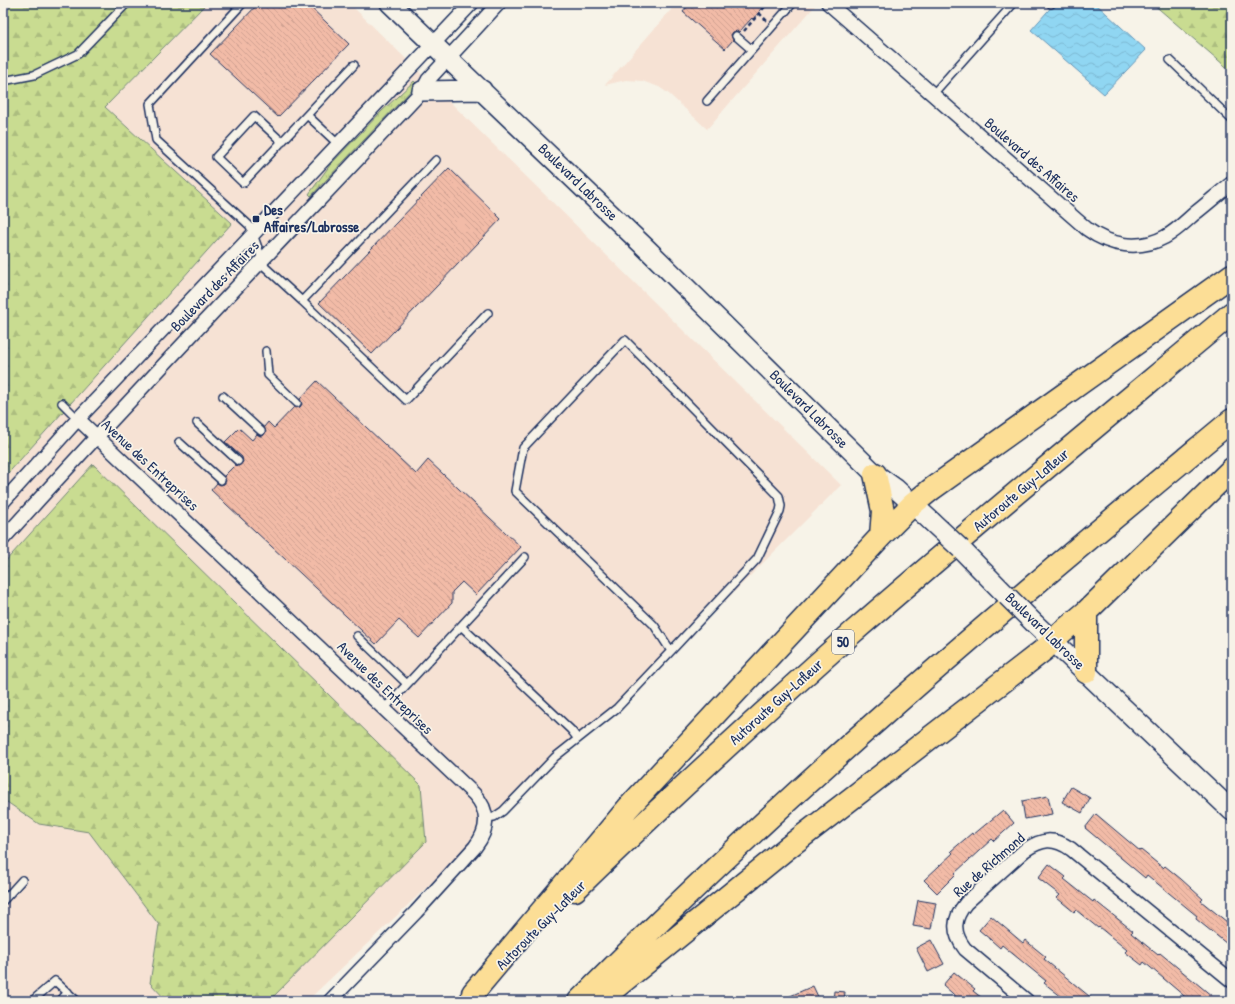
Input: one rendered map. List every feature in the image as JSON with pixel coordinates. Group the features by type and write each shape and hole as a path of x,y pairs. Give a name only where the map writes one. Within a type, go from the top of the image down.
{"highway":[{"path":"469,997 628,808 881,536 913,504 933,488 1232,275"},
{"name":"Autoroute Guy-Lafleur","path":"469,997 558,907 644,824 807,674 888,602 1232,313"},
{"path":"579,1001 704,879 857,738 1041,580 1232,420"},
{"path":"599,1001 786,849 1037,656 1086,612 1232,469"},
{"path":"875,474 883,511 881,536"},
{"path":"1086,612 1086,672"}],"street":[{"name":"Boulevard Labrosse","path":"390,3 703,303 875,474 896,489 913,504 1035,624 1232,811"},
{"name":"Boulevard des Affaires","path":"3,502 78,419 472,3"},
{"name":"Boulevard des Affaires","path":"3,539 96,436 422,91 428,80 499,3"},
{"name":"Boulevard des Affaires","path":"828,3 1098,237 1124,245 1138,245 1152,242 1164,237 1176,229 1232,183"},
{"path":"422,91 482,90"},
{"name":"Avenue des Entreprises","path":"78,419 479,799 484,807 486,818"},
{"path":"330,1001 416,912 475,847 484,834 486,818"},
{"name":"Rue de Richmond","path":"1027,1001 965,949 959,942 956,933 956,918 966,903 1025,850 1046,840 1062,843 1071,849 1232,981"}],"lane":[{"path":"3,81 34,75 78,54 127,3"},
{"path":"243,3 150,104 156,140 250,226 265,266 406,400 488,313"},
{"path":"707,101 793,3"},
{"path":"933,94 1014,3"},
{"path":"736,36 752,50"},
{"path":"1170,60 1232,120"},
{"path":"282,142 254,116 216,157 243,183 282,142 354,65"},
{"path":"307,115 338,144"},
{"path":"302,301 436,160"},
{"path":"486,818 494,817 504,811 546,765 617,708 672,651 757,559 782,506 779,496 624,340 523,448 515,491 654,625 672,651"},
{"path":"266,351 268,375 297,404"},
{"path":"223,396 261,431"},
{"path":"62,404 78,419"},
{"path":"197,423 238,461"},
{"path":"179,442 220,480"},
{"path":"384,709 525,557"},
{"path":"461,626 571,730 578,739"},
{"path":"357,636 407,684"},
{"path":"3,901 22,880"},
{"path":"32,1001 54,981 77,1001"},
{"path":"60,1001 68,992"}],"path":[{"path":"749,26 768,3"}],"shaded area":[{"path":"207,3 349,3 841,485 673,653 307,1001 3,1001 3,479 232,223 105,107"},
{"path":"677,3 811,3 815,6 707,129 669,94 659,87 642,81 626,80 605,85"}],"green space":[{"path":"3,3 207,3 105,107 232,223 3,479"},
{"path":"1152,3 1232,3 1232,72"},
{"path":"414,81 417,84 311,196 309,194 330,165 382,111"},
{"path":"93,464 421,785 426,842 269,1001 167,1001 150,983 159,925 89,832 39,824 7,802 3,804 3,564"}],"water":[{"path":"1055,3 1095,3 1146,50 1104,94 1031,30"}],"building":[{"path":"259,3 306,3 349,44 278,117 210,54"},
{"path":"690,3 767,3 739,32 733,32 731,35 733,40 725,49 683,12"},
{"path":"449,168 501,219 372,354 319,303"},
{"path":"317,381 416,474 428,460 521,547 476,595 462,582 452,592 452,603 419,638 399,620 376,644 211,490 217,483 220,485 224,484 226,481 224,476 235,465 239,466 243,462 242,457 225,442 239,428 252,440 257,434 263,436 266,432 264,427 268,422 274,428 294,407 300,407 302,404 300,399"},
{"path":"1071,787 1090,798 1082,813 1062,802"},
{"path":"1048,796 1052,814 1025,819 1022,801"},
{"path":"1003,810 1014,823 994,841 992,839 955,873 956,874 937,893 924,880 953,853 951,851"},
{"path":"1096,814 1140,851 1141,850 1163,868 1165,866 1181,879 1203,899 1201,901 1232,926 1232,948 1196,919 1197,916 1147,875 1145,878 1085,828"},
{"path":"1049,864 1066,877 1064,879 1093,902 1094,900 1133,931 1131,933 1158,955 1160,953 1218,1001 1190,1001 1144,962 1142,965 1125,952 1127,950 1099,927 1098,928 1076,910 1074,912 1057,898 1060,895 1038,878"},
{"path":"918,900 936,903 931,929 913,926"},
{"path":"991,916 1023,943 1025,940 1046,957 1044,959 1095,1001 1067,1001 1044,983 1046,981 1002,945 1000,948 979,930"},
{"path":"931,940 944,964 928,972 916,948"},
{"path":"954,972 975,989 973,991 986,1001 961,1001 943,985"},
{"path":"813,986 820,1001 779,1001"},
{"path":"834,991 845,992 844,1001 833,1001"}],"place":[{"name":"Des Affaires/Labrosse","path":"256,219"}]}
